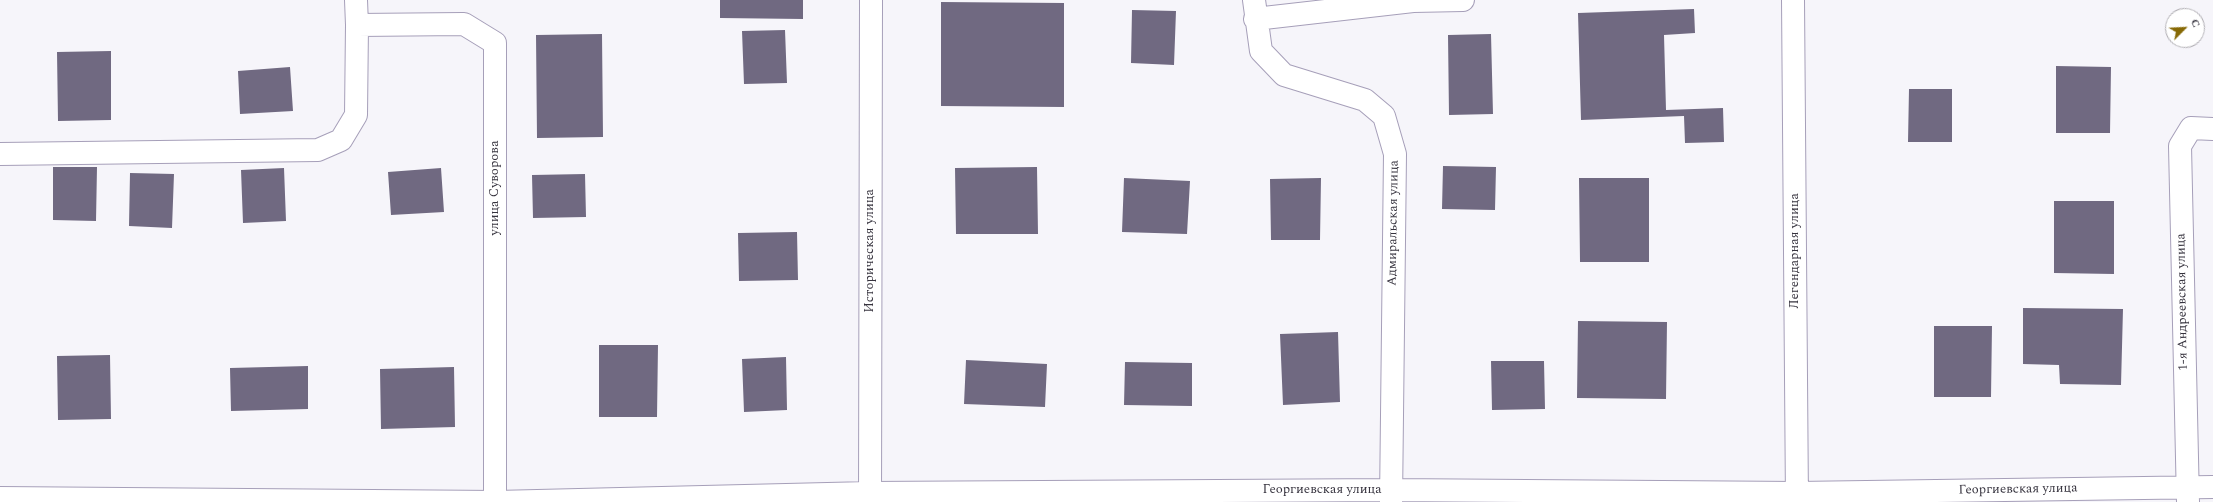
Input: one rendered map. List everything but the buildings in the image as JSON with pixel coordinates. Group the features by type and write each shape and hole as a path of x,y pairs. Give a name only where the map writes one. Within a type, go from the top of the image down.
{"street":[{"path":"0,154 318,150 341,140 356,115 356,0"},
{"name":"Историческая улица","path":"869,498 871,0"},
{"path":"1255,10 1413,1 1463,0"},
{"name":"Легендарная улица","path":"1793,0 1797,498"},
{"name":"Адмиральская улица","path":"1255,10 1260,51 1284,76 1365,100 1384,116 1395,154 1391,496"},
{"name":"улица Суворова","path":"357,25 464,24 495,43 496,502"},
{"name":"1-я Андреевская улица","path":"2188,495 2180,146 2191,128 2213,129"},
{"name":"Георгиевская улица","path":"0,498 496,502 869,498 1391,496 1797,498 2188,495 2213,487"}]}
